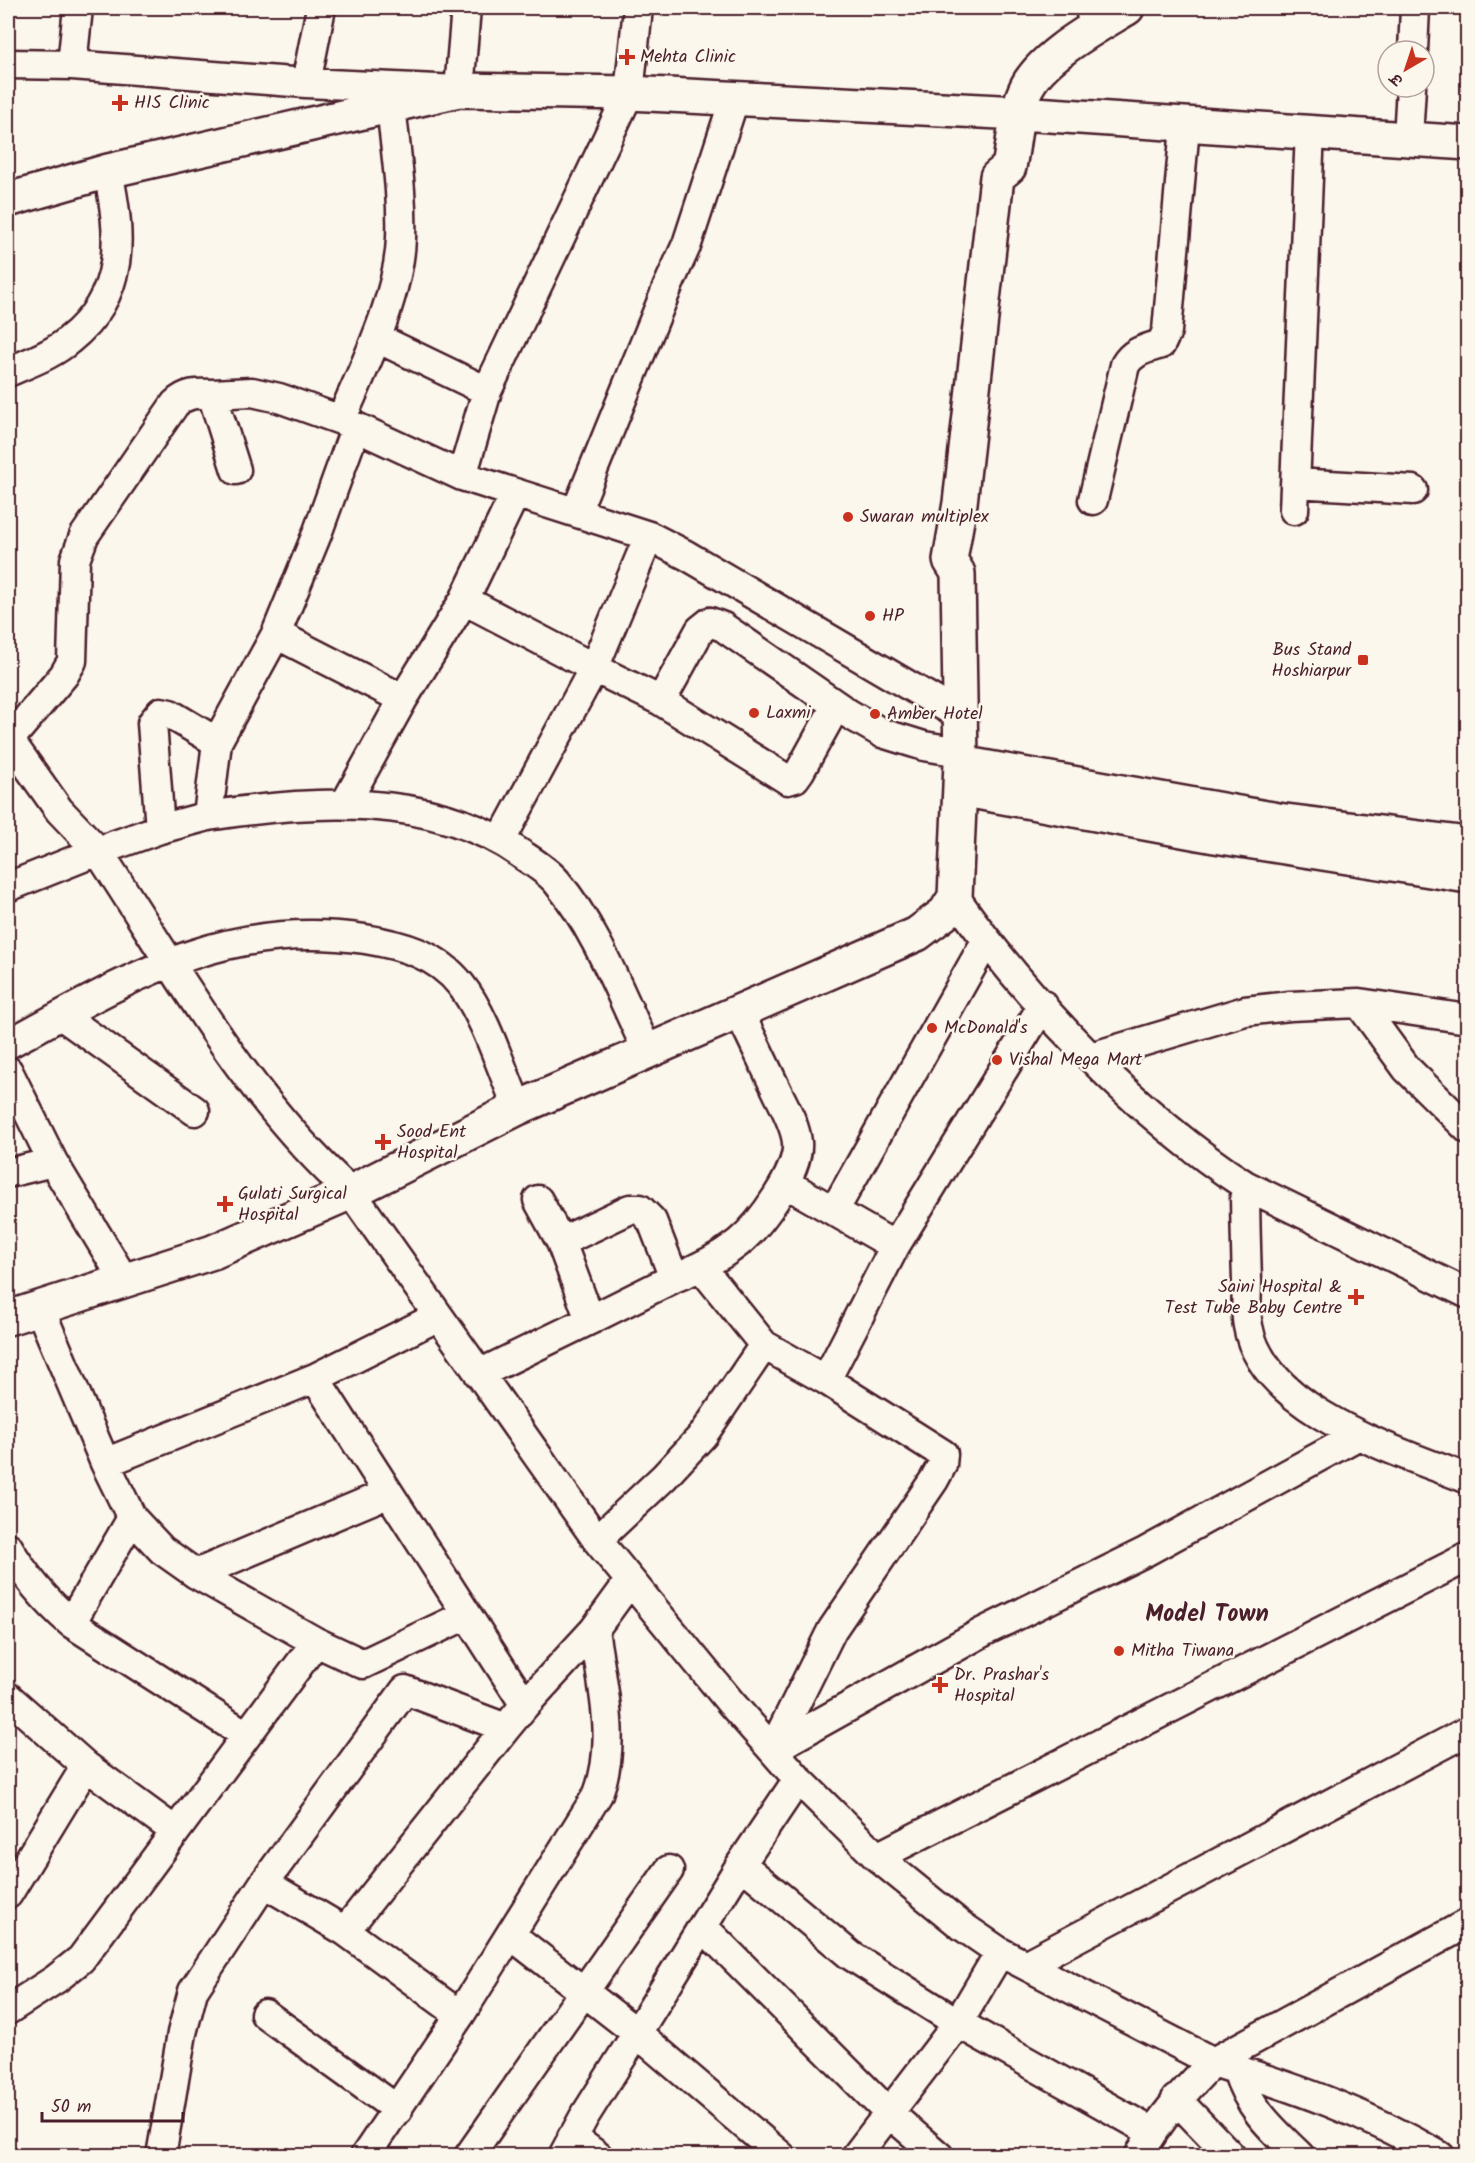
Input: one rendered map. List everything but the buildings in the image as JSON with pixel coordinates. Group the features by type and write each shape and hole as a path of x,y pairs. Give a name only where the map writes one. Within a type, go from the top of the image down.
{"main road":[{"path":"8,1318 213,1252 351,1192 518,1108 917,934 945,913 955,897 960,768 958,573 950,560 960,503 997,177 1009,167 1023,94 1029,80 1092,18 1127,8"},
{"path":"8,200 108,171 459,90 628,93 1020,113 1185,126 1310,131 1467,143"},
{"path":"960,768 1118,805 1467,876"},
{"path":"1118,805 1278,820 1467,844"}],"street":[{"path":"72,65 78,8"},
{"path":"306,83 321,8"},
{"path":"8,64 72,65 306,83 459,90 466,8"},
{"path":"462,476 487,391 628,93 638,8"},
{"path":"1414,39 1415,8"},
{"path":"1408,138 1410,99"},
{"path":"576,512 687,244 734,100"},
{"path":"208,816 218,742 276,634 317,534 395,274 401,237 391,105"},
{"path":"1093,501 1125,365 1129,357 1137,352 1161,344 1167,331 1185,126"},
{"path":"1310,131 1294,496 1413,490"},
{"path":"8,372 53,351 70,340 103,301 116,265 118,237 108,171"},
{"path":"377,338 487,391"},
{"path":"959,714 686,555 649,536 462,476 348,425 279,398 252,392 193,393 182,397 175,404 84,536 75,560 72,661 64,675 8,739 59,810 98,851 249,1082 318,1162 351,1192 437,1317 597,1540 629,1582 798,1779 877,1857 962,1926 1000,1952 1225,2066 1328,2099 1372,2119 1440,2156"},
{"path":"212,394 236,470"},
{"path":"345,804 403,699 464,600 515,494"},
{"path":"501,840 594,668 649,536"},
{"path":"464,600 661,701 788,780 795,778 800,771 837,706"},
{"path":"661,701 700,630 710,622 732,632 837,706 882,733 960,768"},
{"path":"276,634 403,699"},
{"path":"160,829 152,723 156,716 161,712 170,714 218,742"},
{"path":"8,887 160,829 208,816 276,806 345,804 407,810 456,822 501,840 555,879 573,902 647,1050"},
{"path":"955,897 986,941 1091,1057 1178,1137 1245,1185 1467,1294"},
{"path":"8,1044 112,988 171,962 221,944 263,937 334,935 416,950 460,983 472,1001 518,1108"},
{"path":"834,1211 986,941"},
{"path":"1091,1057 1245,1011 1359,1003 1467,1019"},
{"path":"1359,1003 1407,1069 1467,1129"},
{"path":"825,1380 895,1246 1043,1005"},
{"path":"479,1374 674,1278 701,1267 739,1242 758,1221 785,1183 796,1158 797,1142 790,1119 739,1012"},
{"path":"61,1015 195,1111"},
{"path":"8,1071 53,1162 124,1280"},
{"path":"8,1173 53,1162"},
{"path":"785,1183 895,1246"},
{"path":"1245,1185 1248,1326 1257,1353 1278,1381 1312,1408 1359,1435 1467,1479"},
{"path":"538,1200 561,1242 590,1320"},
{"path":"561,1242 630,1209 640,1209 652,1221 674,1278"},
{"path":"701,1267 764,1345 825,1380 943,1454 942,1465 832,1630 773,1749"},
{"path":"40,1309 105,1463 132,1518 162,1550 196,1574 316,1642 363,1664 405,1690 506,1728"},
{"path":"105,1463 315,1378 437,1317"},
{"path":"597,1540 686,1455 703,1435 764,1345"},
{"path":"315,1378 525,1705"},
{"path":"773,1749 983,1632 1145,1552 1359,1435"},
{"path":"196,1574 388,1493"},
{"path":"71,1623 132,1518"},
{"path":"8,1546 23,1573 46,1601 71,1623 246,1735"},
{"path":"877,1857 1467,1557"},
{"path":"345,1931 506,1728 594,1630 629,1582"},
{"path":"363,1664 466,1616"},
{"path":"365,2156 460,2015 598,1794 605,1776 609,1737 594,1630"},
{"path":"8,2010 56,1979 81,1959 316,1642"},
{"path":"161,2156 182,2033 193,1991 264,1883 405,1690"},
{"path":"8,1697 86,1766 174,1831"},
{"path":"1024,1965 1467,1731"},
{"path":"11,1881 86,1766"},
{"path":"598,2156 568,2146 741,1864 798,1779"},
{"path":"741,1864 850,1955 1145,2144 1176,2099 1225,2066 1467,1923"},
{"path":"469,2156 669,1870"},
{"path":"264,1883 345,1931 460,2015"},
{"path":"703,1927 889,2113 939,2156"},
{"path":"510,1935 585,1990 637,2032 781,2156"},
{"path":"856,2156 958,2023 1000,1952"},
{"path":"265,2014 398,2110"},
{"path":"1225,2066 1251,2104 1300,2156"},
{"path":"1176,2099 1231,2156"}],"place":[{"name":"Mehta Clinic","path":"627,57"},
{"name":"HIS Clinic","path":"120,103"},
{"name":"Swaran multiplex","path":"848,517"},
{"name":"HP","path":"870,616"},
{"name":"Bus Stand Hoshiarpur","path":"1363,660"},
{"name":"Laxmi","path":"754,713"},
{"name":"Amber Hotel","path":"875,714"},
{"name":"McDonald's","path":"932,1028"},
{"name":"Vishal Mega Mart","path":"997,1060"},
{"name":"Sood Ent Hospital","path":"383,1142"},
{"name":"Gulati Surgical Hospital","path":"225,1204"},
{"name":"Saini Hospital & Test Tube Baby Centre","path":"1356,1297"},
{"name":"Mitha Tiwana","path":"1119,1651"},
{"name":"Dr. Prashar's Hospital","path":"940,1685"}],"district":[{"name":"Model Town","path":"1207,1614"}]}
